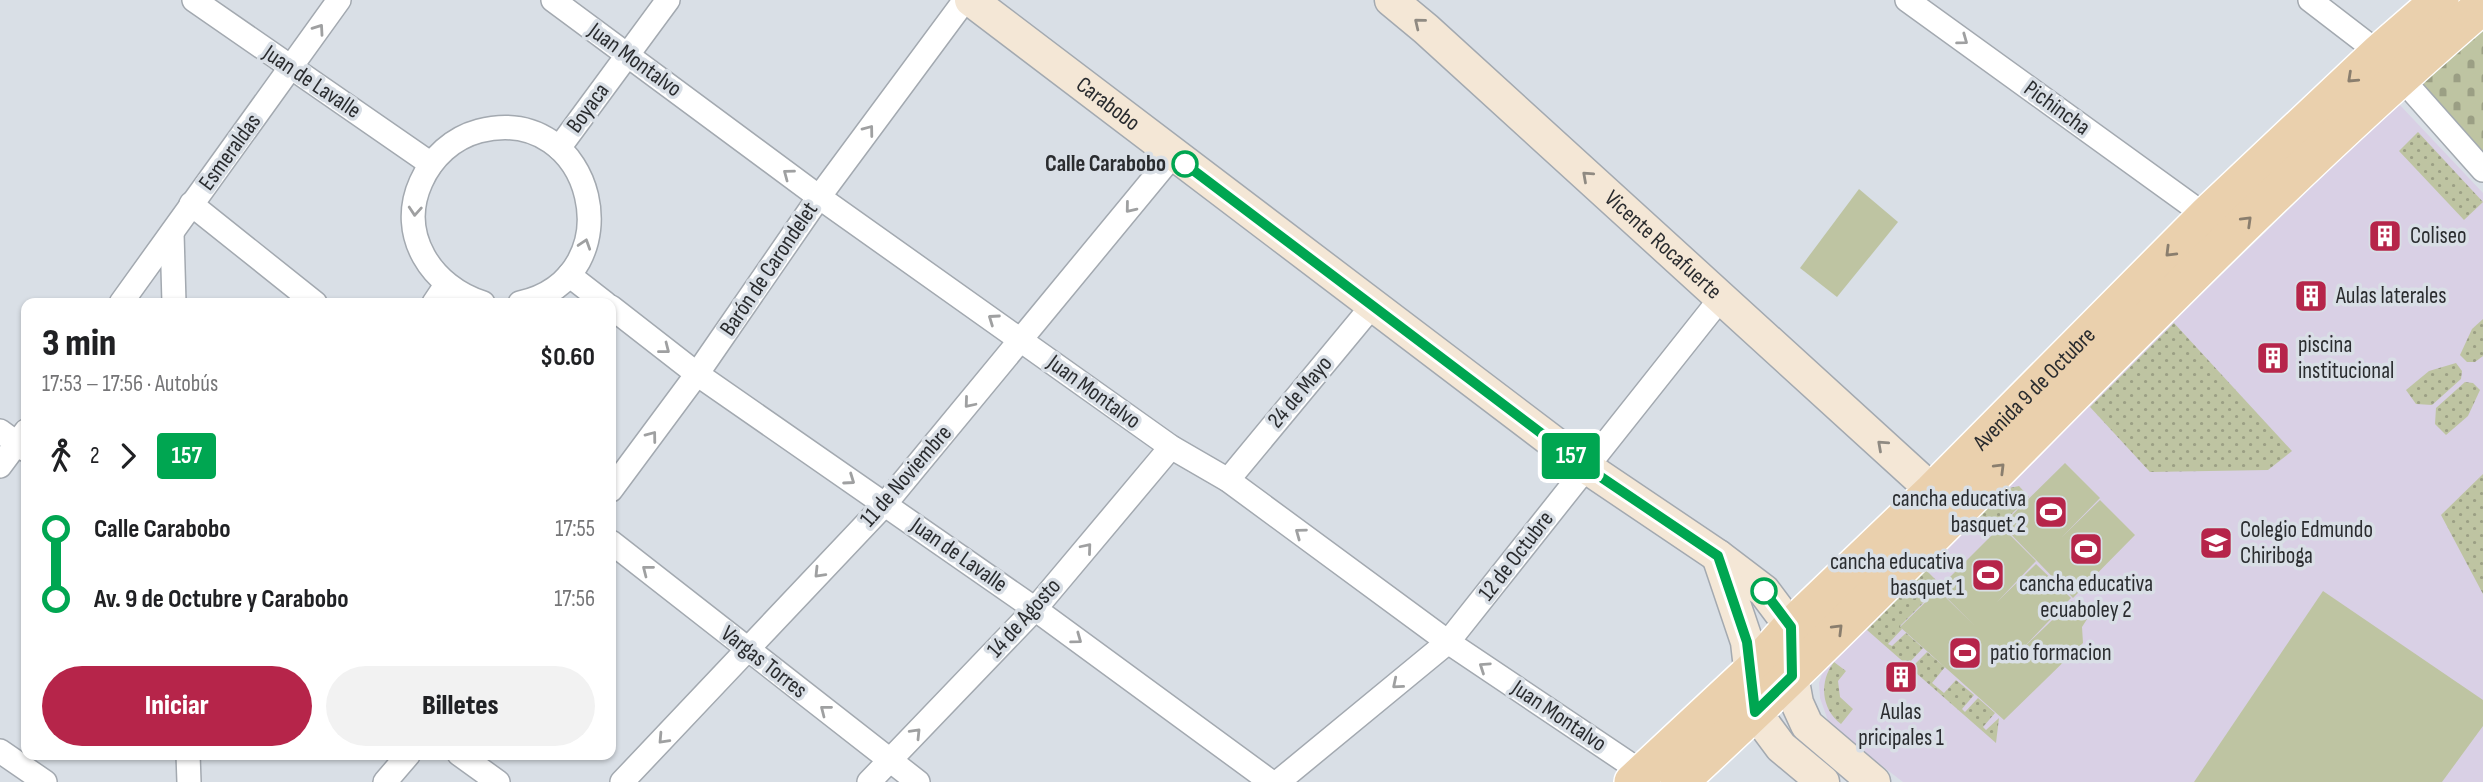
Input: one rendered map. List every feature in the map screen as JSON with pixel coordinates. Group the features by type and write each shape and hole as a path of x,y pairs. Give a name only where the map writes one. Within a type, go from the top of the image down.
{"main road":[{"name":"Carabobo","path":"971,0 1586,467 1718,556 1764,591 1791,627"},
{"name":"Vicente Rocafuerte","path":"1391,0 1933,491"},
{"name":"Avenida 9 de Octubre","path":"1679,782 1792,676 2229,239 2389,65 2440,0"},
{"name":"Avenida 9 de Octubre","path":"1638,777 1752,671 1791,627 1933,491 2206,216 2389,65 2483,5"},
{"path":"1718,556 1747,642 1755,712 1781,747 1823,782"},
{"path":"1791,627 1792,676 1797,703 1807,725 1874,782"}],"street":[{"name":"Juan de Lavalle","path":"194,0 431,164"},
{"name":"Esmeraldas","path":"125,298 339,0"},
{"name":"Juan Montalvo","path":"553,0 819,197 1171,447 1228,480 1448,642 1638,777"},
{"name":"Boyaca","path":"559,148 668,0"},
{"name":"Barón de Carondelet","path":"616,483 697,374 819,197 965,0"},
{"name":"Pichincha","path":"1908,0 1934,7 2206,216"},
{"path":"2310,0 2389,65 2483,170"},
{"path":"469,298 440,294 420,249 414,228 420,183 431,164 447,146 468,134 492,128 516,128 539,135 559,148 575,166 585,186 590,209 589,233 582,255 569,275 552,290 536,298"},
{"name":"11 de Noviembre","path":"622,782 885,505 1173,155"},
{"path":"191,204 309,298"},
{"path":"172,233 174,298"},
{"path":"569,275 599,298"},
{"name":"12 de Octubre","path":"1278,782 1448,642 1721,298"},
{"name":"24 de Mayo","path":"1228,480 1373,305"},
{"name":"Juan de Lavalle","path":"616,311 697,374 1035,609 1270,782"},
{"path":"0,466 17,439"},
{"name":"14 de Agosto","path":"869,782 1035,609 1171,447"},
{"name":"Vargas Torres","path":"616,546 918,782"},
{"path":"0,751 32,778"},
{"path":"188,760 189,782"},
{"path":"385,782 404,760"},
{"path":"467,760 498,782"}],"shaded area":[{"name":"Colegio Edmundo Chiriboga","path":"2398,103 2483,193 2483,782 1903,782 1830,726 1820,698 1819,683 1824,668 2087,406"}],"green space":[{"path":"2483,17 2483,161 2406,84"},
{"path":"2418,132 2483,202 2464,220 2399,151"},
{"path":"1859,189 1898,222 1837,297 1800,268"},
{"path":"2483,319 2483,356 2475,362 2467,362 2460,355 2472,329"},
{"path":"2174,323 2292,451 2268,470 2150,472 2090,407"},
{"path":"2456,363 2462,371 2461,379 2432,405 2416,404 2406,390 2429,371"},
{"path":"2465,382 2473,383 2480,390 2468,416 2446,435 2435,424 2436,408"},
{"path":"2065,463 2100,498 2061,538 2100,500 2135,535 2073,598 2002,525"},
{"path":"2483,474 2483,594 2441,515"},
{"path":"2019,486 2029,497 1987,538 1972,523 2005,489"},
{"path":"2001,526 2036,561 1997,602 2036,564 2071,598 2021,650 2072,601 2089,616 2082,627 2083,643 2004,720 1900,627 1938,590 1974,625 1938,589"},
{"path":"1926,570 1941,585 1900,626 1902,629 1888,644 1892,646 1906,633 1923,648 1909,663 1912,667 1927,652 1945,667 1932,683 1944,693 1956,680 1974,695 1962,709 1965,712 1978,698 1995,713 1983,727 1986,730 1999,718 1996,743 1867,630"},
{"path":"2323,591 2483,700 2483,726 2442,782 2194,782"},
{"path":"1834,662 1846,671 1838,681 1840,697 1853,709 1841,724 1829,711 1824,694 1826,678"}],"bus line":[{"name":"157","path":"1185,164 1586,467 1718,556 1747,642 1755,712 1792,676 1791,627 1764,591"}],"place":[{"name":"Calle Carabobo","path":"1185,164"},
{"name":"Coliseo","path":"2385,236"},
{"name":"Aulas laterales","path":"2311,296"},
{"name":"piscina institucional","path":"2273,358"},
{"name":"cancha educativa basquet 2","path":"2051,512"},
{"name":"Colegio Edmundo Chiriboga","path":"2216,543"},
{"name":"cancha educativa ecuaboley 2","path":"2086,549"},
{"name":"cancha educativa basquet 1","path":"1988,575"},
{"name":"patio formacion","path":"1965,653"},
{"name":"Aulas pricipales 1","path":"1901,677"}]}
